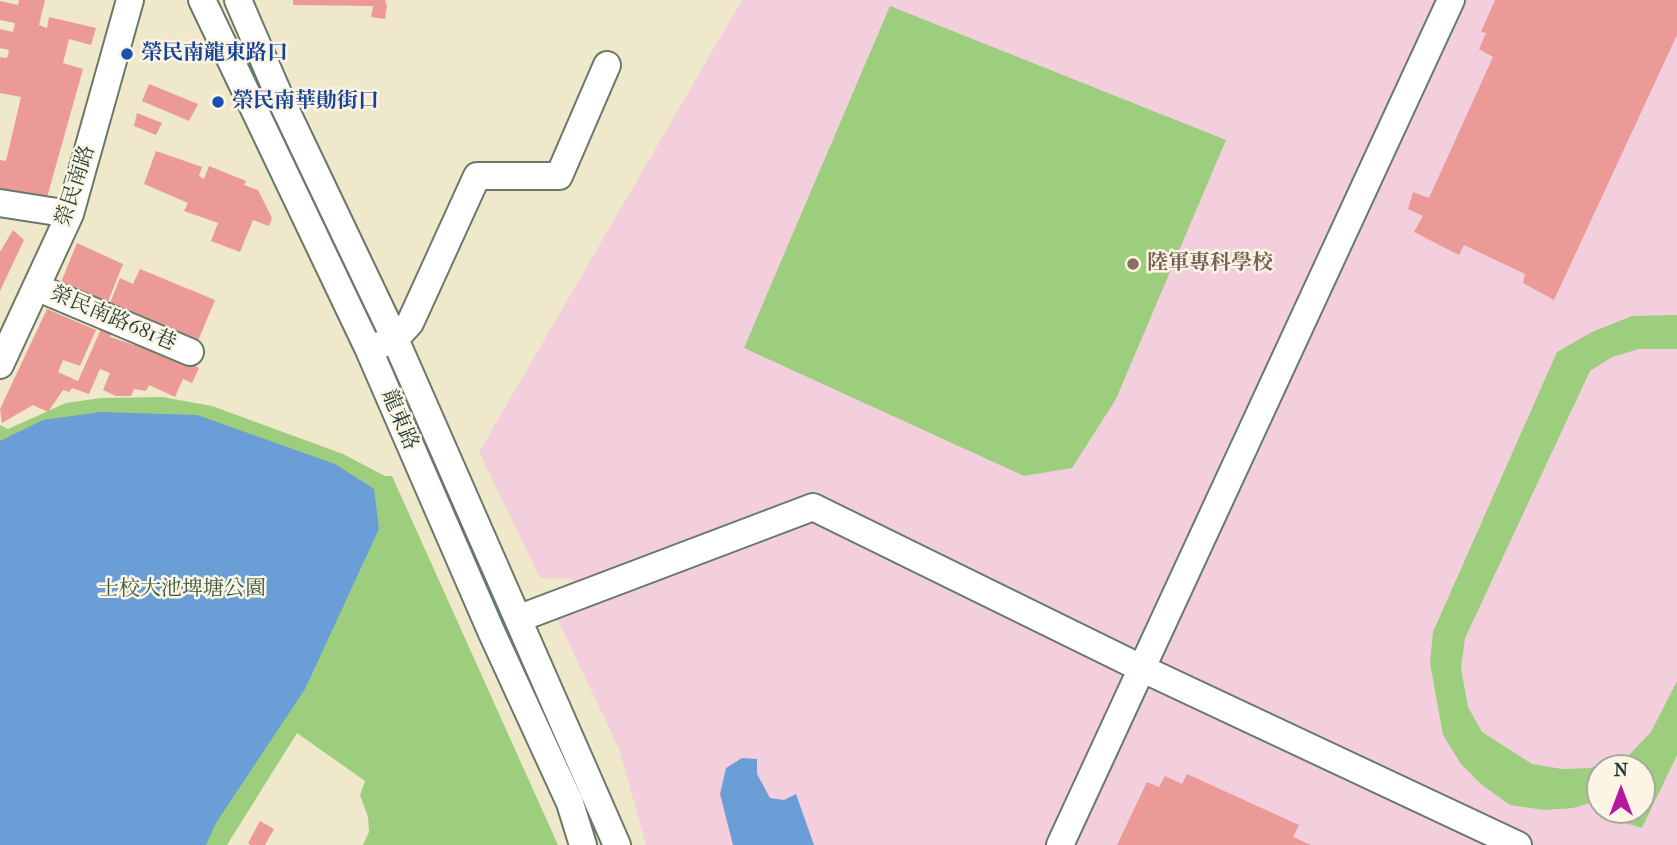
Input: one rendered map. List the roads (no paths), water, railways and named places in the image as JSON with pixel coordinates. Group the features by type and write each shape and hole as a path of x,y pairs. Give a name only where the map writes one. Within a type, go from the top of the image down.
{"street":[{"name":"榮民南路","path":"0,365 70,214 130,0"},
{"name":"龍東路","path":"202,0 369,350 491,631 570,803 583,845"},
{"name":"龍東路","path":"238,0 281,100 395,339 520,618 617,845"},
{"path":"1060,845 1451,0"},
{"path":"369,350 395,339 410,323 477,176 559,176 607,65"},
{"path":"0,203 70,214"},
{"name":"榮民南路681巷","path":"36,287 190,352"},
{"path":"520,618 813,507 1143,669 1518,845"}],"water":[{"name":"士校大池埤塘公園","path":"101,412 197,415 335,464 374,489 379,529 305,689 216,823 206,845 0,845 0,441 43,420"},
{"path":"742,758 757,759 757,774 770,798 784,800 796,794 814,845 733,845 720,794 726,768"}],"place":[{"name":"榮民南龍東路口","path":"127,54"},
{"name":"榮民南華勛街口","path":"218,102"},
{"name":"陸軍專科學校","path":"1133,264"}]}
